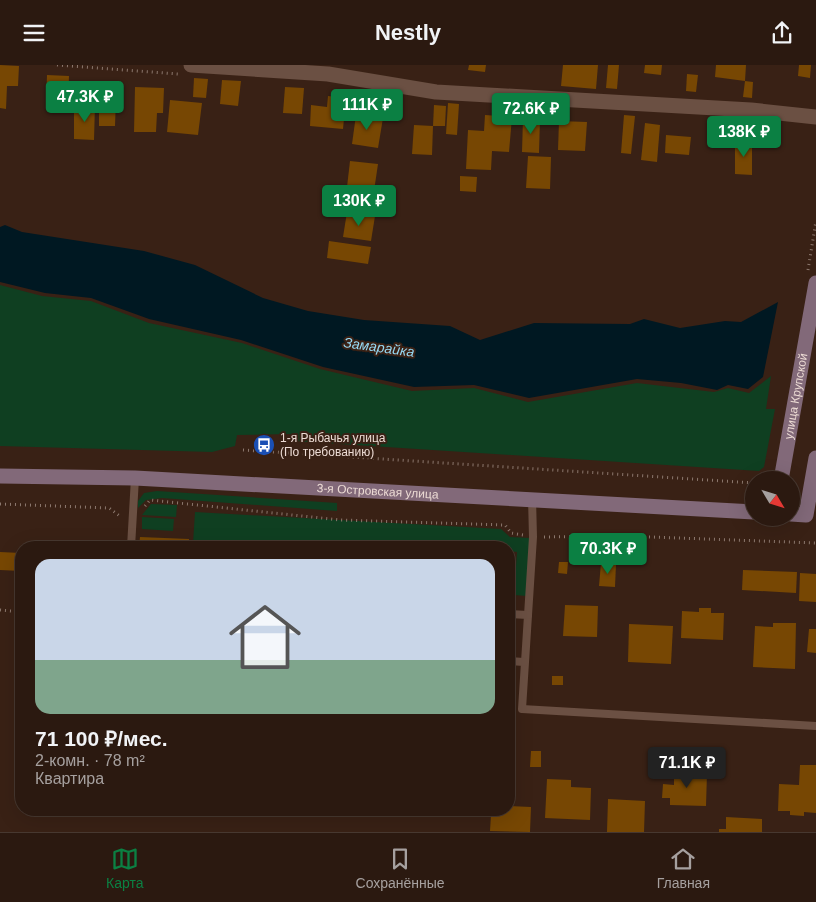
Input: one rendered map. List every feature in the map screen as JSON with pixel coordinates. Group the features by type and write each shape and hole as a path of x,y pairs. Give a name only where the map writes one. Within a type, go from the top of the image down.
{"main road":[{"name":"улица Крупской","path":"783,471 816,283"},
{"path":"804,515 816,458"},
{"name":"3-я Островская улица","path":"0,477 134,478 532,498 745,511"}],"street":[{"path":"192,65 328,74 436,92 751,110 816,117"}],"lane":[{"path":"131,541 134,478"},
{"path":"532,498 533,537 522,709 816,726"},
{"path":"515,614 528,615"},
{"path":"515,661 524,662"}],"path":[{"path":"243,450 745,482"},
{"path":"0,504 109,508 123,519 133,520 150,500 340,520 505,525 511,533 533,537 624,536 816,543"},
{"path":"0,610 15,611"}],"green space":[{"path":"0,285 42,296 91,301 149,323 242,343 320,369 412,391 474,388 528,402 637,383 714,392 728,388 749,393 771,376 766,409 775,409 764,467 759,471 293,441 290,434 237,435 235,446 212,452 0,446"},
{"path":"157,491 337,503 337,511 162,498 146,500 138,508 138,501 144,493"},
{"path":"151,504 177,505 176,517 142,515"},
{"path":"195,512 501,529 510,537 530,538 527,596 515,595 517,552 515,552 515,541 193,541"},
{"path":"142,517 174,519 173,531 142,529"}],"water":[{"name":"Замарайка","path":"5,225 22,232 144,251 195,265 263,298 308,311 364,320 450,326 480,340 534,323 630,324 644,319 680,328 725,321 741,322 778,302 763,377 748,389 728,385 717,390 681,383 637,379 529,398 474,385 414,387 323,367 241,340 149,319 91,298 45,293 0,282 0,227"}],"building":[{"path":"0,65 19,66 18,86 7,86 6,109 0,108"},
{"path":"469,65 486,65 485,72 468,70"},
{"path":"563,65 598,65 596,89 561,86"},
{"path":"608,65 619,65 617,89 606,88"},
{"path":"645,65 662,65 661,75 644,73"},
{"path":"716,65 746,65 745,81 715,77"},
{"path":"799,65 811,65 810,78 798,76"},
{"path":"687,74 698,75 696,92 686,91"},
{"path":"47,75 69,76 68,104 46,104"},
{"path":"194,78 208,79 206,98 193,97"},
{"path":"222,80 241,81 238,106 220,104"},
{"path":"745,81 753,82 752,98 743,97"},
{"path":"135,87 164,88 163,113 157,113 156,132 134,132"},
{"path":"285,87 304,88 302,114 283,113"},
{"path":"328,96 346,98 343,129 310,126 311,105 327,107"},
{"path":"99,98 116,98 115,126 99,126"},
{"path":"170,100 202,103 198,135 167,132"},
{"path":"448,103 459,104 457,135 446,134"},
{"path":"80,105 95,105 94,140 74,139 74,113 80,113"},
{"path":"434,105 446,106 445,126 433,126"},
{"path":"356,115 383,118 378,148 352,144"},
{"path":"485,115 512,117 509,152 492,151 491,170 466,169 468,130 484,131"},
{"path":"624,115 635,116 631,154 621,153"},
{"path":"523,118 540,119 539,153 522,152"},
{"path":"559,121 587,122 585,151 558,150"},
{"path":"645,123 660,125 657,162 641,160"},
{"path":"414,125 433,126 432,155 412,154"},
{"path":"666,135 691,137 689,155 665,153"},
{"path":"735,142 752,142 752,175 735,174"},
{"path":"528,156 551,157 550,189 526,188"},
{"path":"350,161 378,164 374,191 347,187"},
{"path":"460,176 477,177 476,192 460,191"},
{"path":"347,212 375,216 371,241 343,237"},
{"path":"329,241 371,247 368,264 327,258"},
{"path":"140,537 189,539 189,541 140,541"},
{"path":"0,552 15,553 15,571 0,570"},
{"path":"559,562 568,562 567,574 558,573"},
{"path":"601,563 616,564 615,587 599,586"},
{"path":"743,570 797,572 796,593 742,590"},
{"path":"800,573 816,574 816,602 799,601"},
{"path":"565,605 598,606 597,637 563,636"},
{"path":"699,608 711,608 711,613 724,613 723,640 681,638 682,611 699,612"},
{"path":"773,623 796,623 795,669 753,667 755,626 773,627"},
{"path":"629,624 673,626 671,664 628,662"},
{"path":"809,629 816,629 816,653 807,652"},
{"path":"552,676 563,676 563,685 552,685"},
{"path":"531,751 541,751 541,767 530,767"},
{"path":"800,765 816,765 816,813 804,812 804,816 790,815 790,811 778,811 779,784 799,785"},
{"path":"682,770 707,773 706,806 670,805 670,798 662,798 663,784 674,785 674,772 682,772"},
{"path":"547,779 571,780 571,787 591,788 590,820 545,818"},
{"path":"608,799 645,801 644,832 607,832"},
{"path":"515,806 531,807 530,832 490,831 491,816 515,816"},
{"path":"726,817 762,819 762,832 719,832 719,829 726,829"}],"place":[{"name":"1-я Рыбачья улица (По требованию)","path":"264,445"}]}
